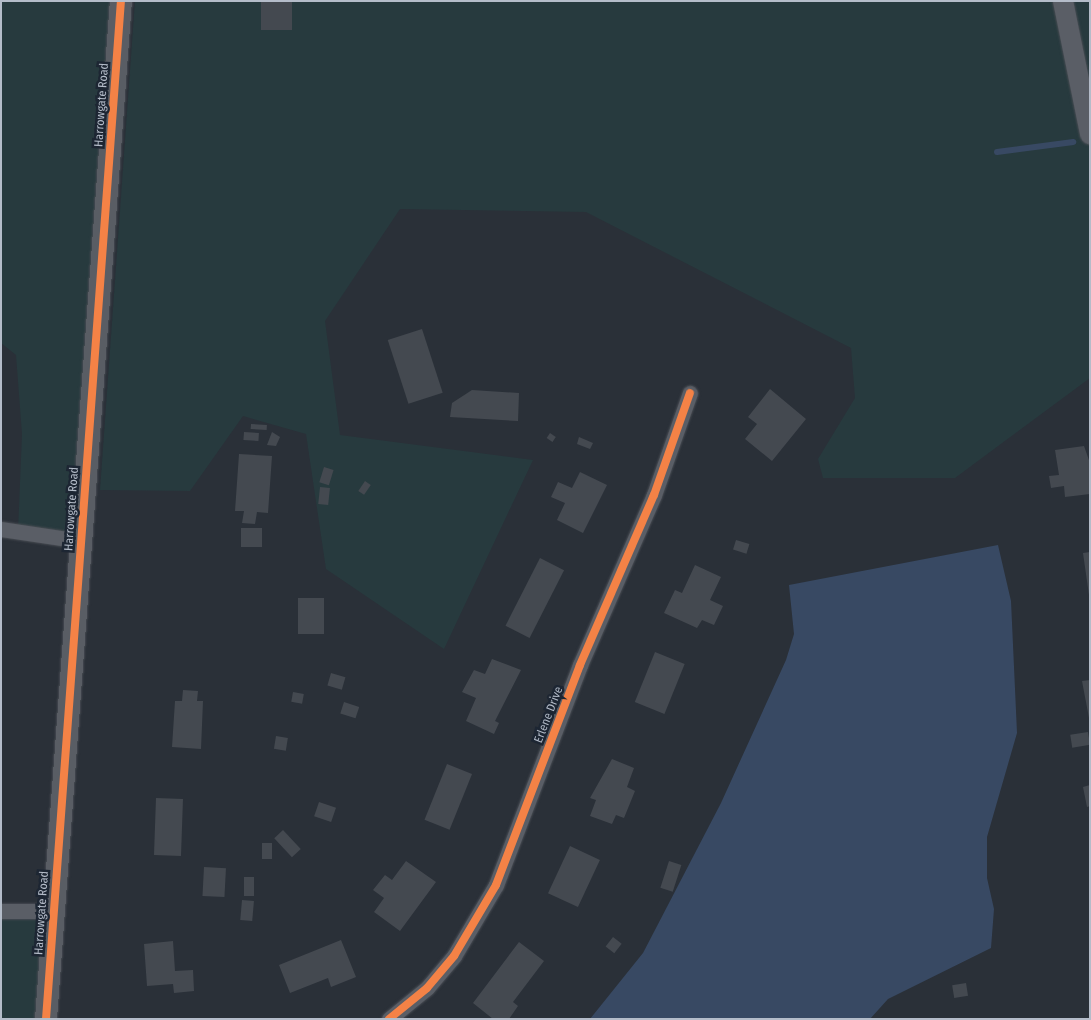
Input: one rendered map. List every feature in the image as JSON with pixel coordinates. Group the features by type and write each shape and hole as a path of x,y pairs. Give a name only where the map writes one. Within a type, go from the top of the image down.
{"main road":[{"name":"Harrowgate Road","path":"46,1019 121,1"}],"street":[{"path":"1062,1 1090,134"},
{"name":"Erlene Drive","path":"389,1019 427,988 454,956 496,885 580,664 654,495 690,393"},
{"path":"1,530 81,541"},
{"path":"1,911 53,912"}],"green space":[{"path":"1,1 121,1 81,541 18,532 22,434 16,355 1,343"},
{"path":"135,1 1090,1 1090,378 955,478 823,478 818,459 855,398 851,348 586,212 400,209 325,321 340,435 533,460 444,649 326,569 306,434 243,416 190,491 100,490"},
{"path":"1,911 53,911 53,1019 1,1019"}],"water":[{"path":"998,545 1011,601 1017,733 987,837 987,878 994,909 991,948 888,999 870,1019 590,1019 643,953 721,803 786,660 794,634 789,585"}],"building":[{"path":"261,1 292,1 292,30 261,30"},
{"path":"422,329 443,393 408,404 388,340"},
{"path":"770,389 806,419 772,461 745,439 757,424 748,417"},
{"path":"472,390 519,393 518,421 450,417 452,403"},
{"path":"251,424 267,425 267,430 251,429"},
{"path":"244,432 259,433 258,441 243,440"},
{"path":"272,432 280,437 276,446 267,445"},
{"path":"550,433 556,437 552,442 547,438"},
{"path":"579,437 593,443 590,449 577,444"},
{"path":"1084,446 1090,463 1090,494 1065,497 1064,486 1051,488 1049,476 1059,475 1055,450"},
{"path":"239,454 272,456 268,513 257,512 255,524 242,523 244,511 235,511"},
{"path":"324,467 334,470 329,485 319,482"},
{"path":"580,472 607,485 583,533 557,520 565,503 551,497 558,482 572,488"},
{"path":"365,481 371,485 364,495 358,491"},
{"path":"320,487 330,488 328,505 318,504"},
{"path":"241,528 262,528 262,547 241,547"},
{"path":"736,540 749,544 746,554 733,550"},
{"path":"1090,552 1090,595 1089,595 1083,553"},
{"path":"540,558 564,570 530,638 505,626"},
{"path":"695,565 721,577 710,600 723,606 714,625 702,620 697,628 664,613 675,590 682,593"},
{"path":"298,598 324,598 324,634 298,634"},
{"path":"655,652 685,664 664,714 635,702"},
{"path":"492,659 521,670 495,721 499,723 494,734 466,721 476,698 462,692 474,670 485,674"},
{"path":"331,673 345,677 342,690 327,685"},
{"path":"1090,680 1090,718 1089,718 1082,681"},
{"path":"183,690 198,691 197,701 203,701 201,749 172,747 175,701 182,701"},
{"path":"293,692 304,694 302,704 291,702"},
{"path":"344,702 359,707 356,718 340,713"},
{"path":"1088,732 1090,745 1072,748 1070,735"},
{"path":"276,736 288,738 286,751 274,749"},
{"path":"612,759 634,768 627,787 635,791 624,818 616,815 612,824 590,816 596,800 590,798"},
{"path":"447,764 472,774 450,830 425,820"},
{"path":"1090,785 1090,806 1087,807 1083,787"},
{"path":"156,798 183,799 181,856 154,855"},
{"path":"319,802 336,808 331,822 314,816"},
{"path":"283,830 301,849 292,857 274,838"},
{"path":"262,843 272,843 272,859 262,859"},
{"path":"570,846 600,860 578,907 548,893"},
{"path":"406,861 436,882 400,931 374,912 384,898 373,890 385,875 392,880"},
{"path":"669,861 681,865 673,892 660,888"},
{"path":"204,867 226,868 224,897 202,896"},
{"path":"244,877 254,877 254,896 244,896"},
{"path":"242,900 254,901 252,921 240,920"},
{"path":"613,937 622,944 614,953 606,946"},
{"path":"341,940 356,977 331,987 328,978 290,993 279,965"},
{"path":"173,941 175,971 193,970 194,991 174,993 173,984 147,986 144,944"},
{"path":"519,942 544,961 513,1002 518,1006 509,1019 493,1019 473,1003"},
{"path":"966,983 968,996 954,998 952,985"}],"waterway":[{"path":"997,152 1073,142"}],"cycle path":[{"path":"46,1019 121,1"},
{"path":"389,1019 427,988 454,956 496,885 580,665 654,495 690,393"}]}
